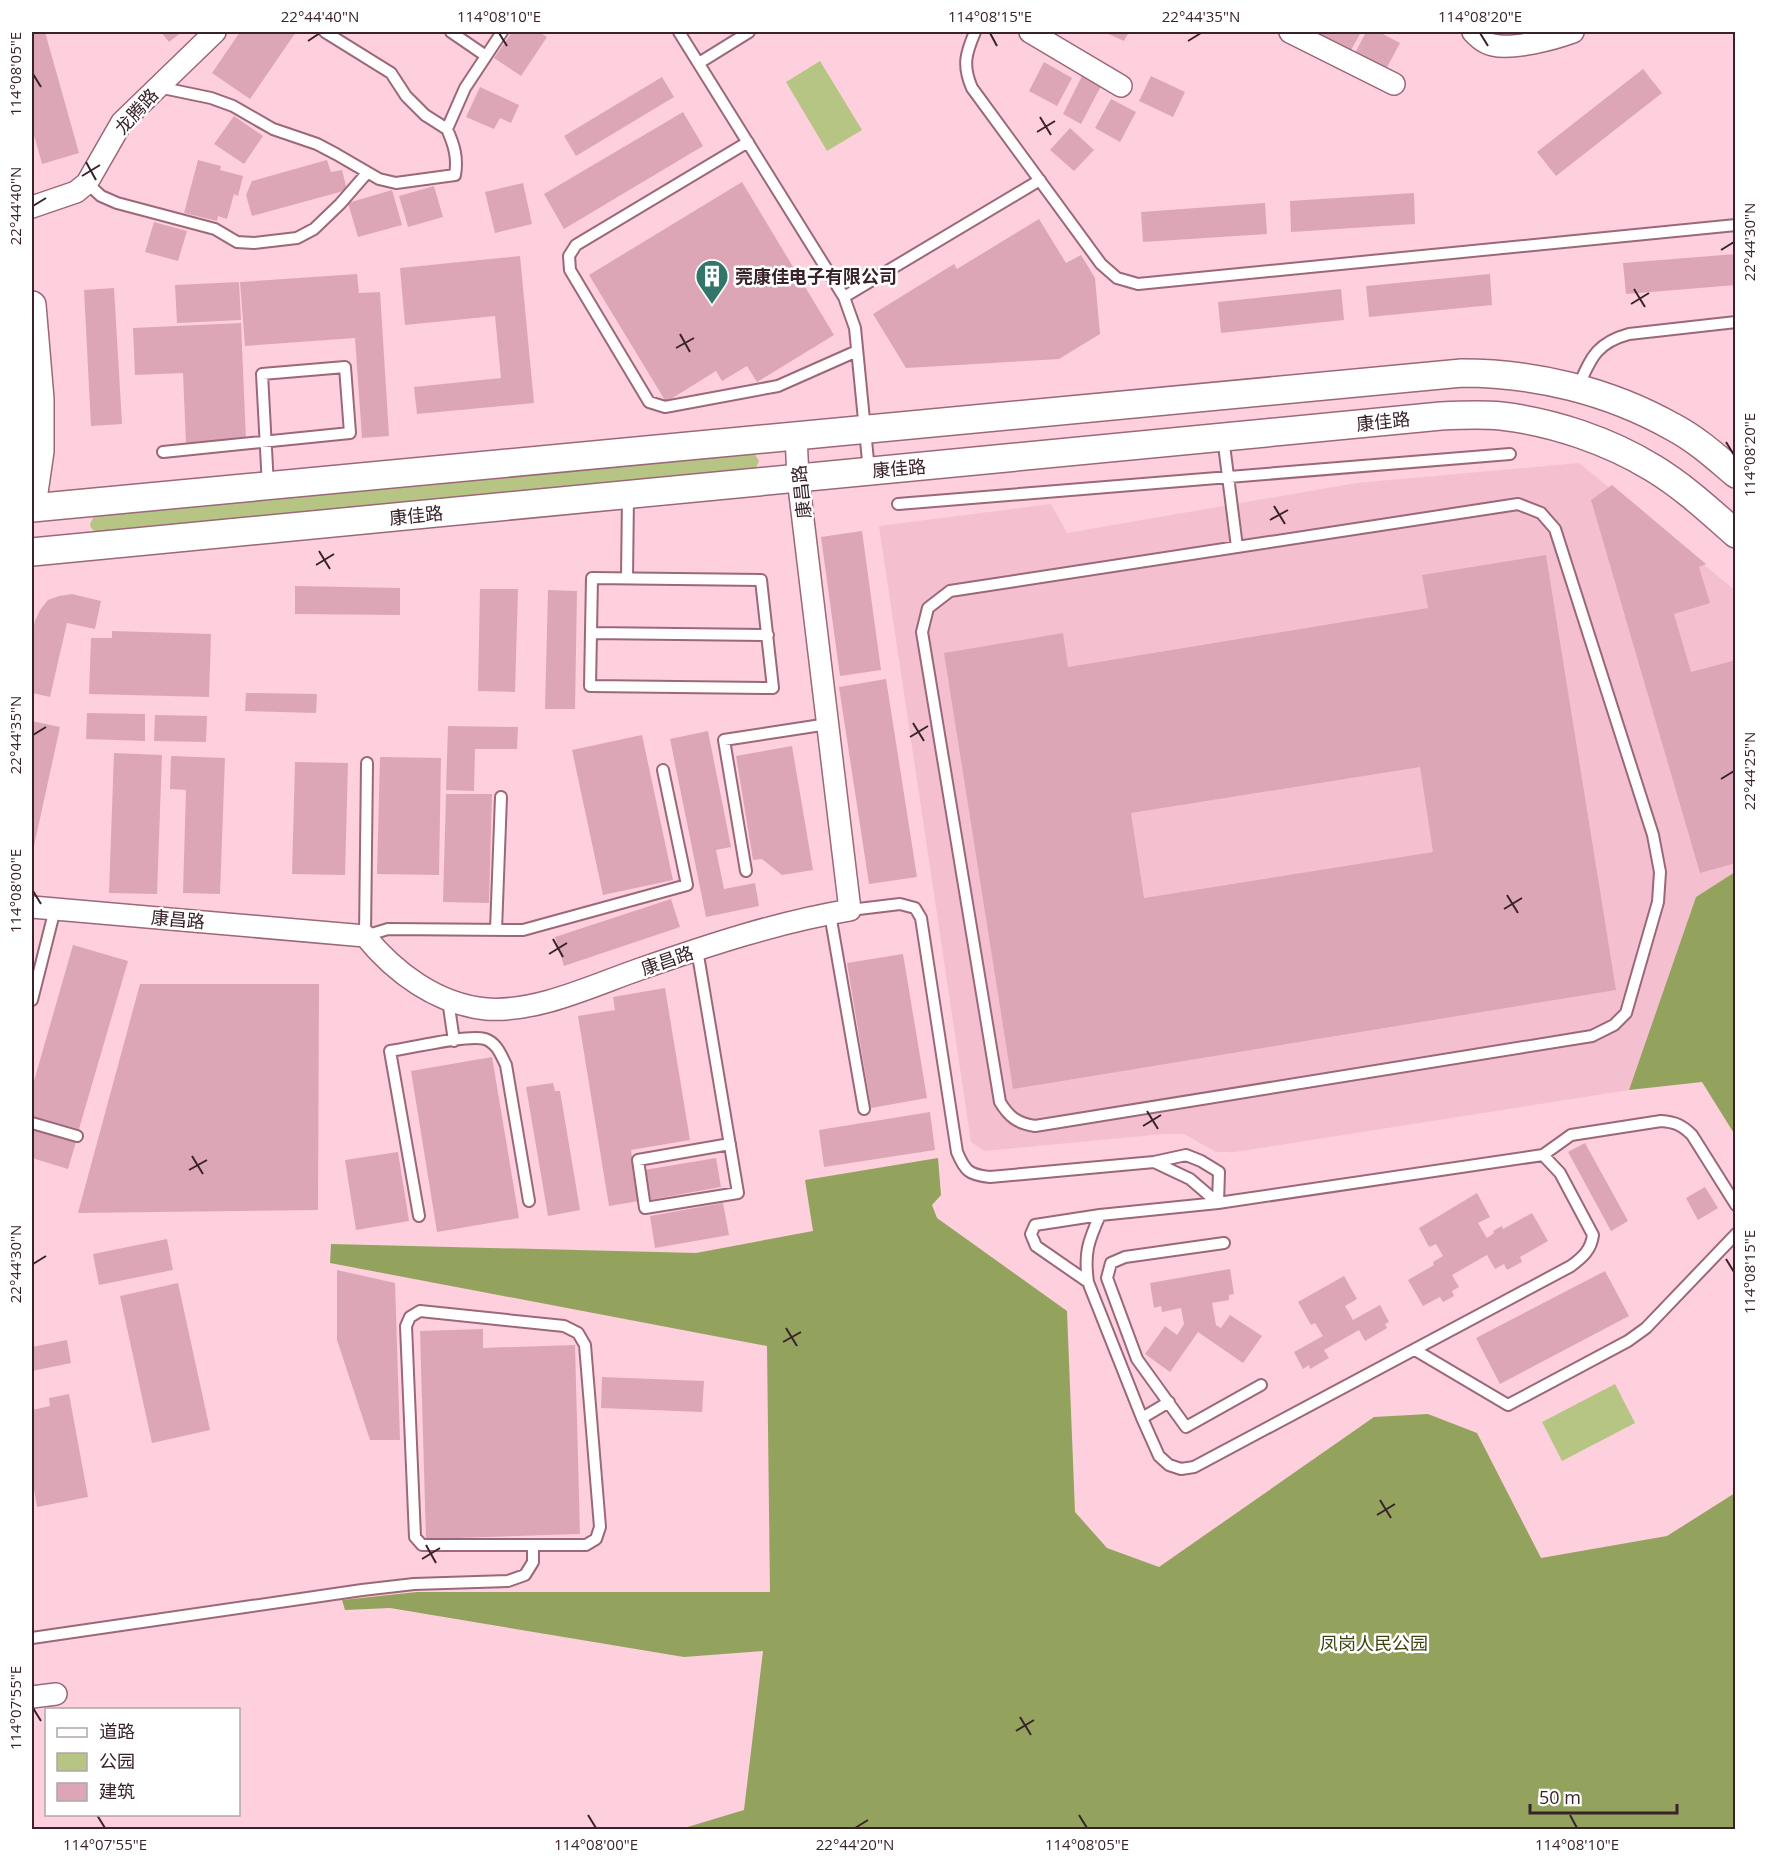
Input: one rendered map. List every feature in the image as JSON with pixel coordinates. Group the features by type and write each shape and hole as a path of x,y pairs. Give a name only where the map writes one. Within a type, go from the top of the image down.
{"street":[{"name":"龙腾路","path":"87,183 122,122 215,32"},
{"path":"1030,32 1121,86"},
{"path":"1290,32 1394,84"},
{"path":"1473,32 1481,40 1493,45 1507,46 1574,32"},
{"path":"32,207 76,192 87,183"},
{"path":"32,305 40,399 40,451 32,507 1462,373 1510,374 1577,388 1627,406 1674,427 1715,455 1736,474"},
{"name":"康佳路","path":"32,552 1441,416 1499,416 1526,420 1578,435 1631,456 1676,483 1736,534"},
{"name":"康昌路","path":"32,907 365,936 393,967 420,985 448,1000 489,1009 531,1005 773,926 840,912 828,724 798,478 796,436"},
{"path":"32,1697 56,1694"}],"lane":[{"path":"158,87 211,98 233,106 273,129 317,144 379,179 396,183 455,175 457,163 455,149 447,129 425,115 406,96 391,73 325,32"},
{"path":"451,32 486,56"},
{"path":"447,129 465,88 502,32"},
{"path":"679,32 843,297 855,328 869,471"},
{"path":"699,63 749,32"},
{"path":"975,32 965,60 966,75 972,88 1101,264 1117,278 1138,284 1736,225"},
{"path":"748,142 576,245 569,256 570,270 650,402 665,407 778,386 857,351"},
{"path":"87,183 101,196 117,203 215,229 237,242 254,243 297,238 314,229 367,173"},
{"path":"843,297 1040,180"},
{"path":"1577,388 1591,358 1600,346 1614,338 1629,334 1736,322"},
{"path":"163,452 266,442 350,434 345,367 262,374 266,442 268,486"},
{"path":"1222,437 1237,547"},
{"path":"898,504 1510,454"},
{"path":"627,578 628,494"},
{"path":"1518,504 1541,513 1555,529 1653,835 1660,872 1658,902 1626,1013 1614,1025 1592,1036 1035,1126 1020,1123 1008,1115 1000,1102 922,632 928,608 950,591 1237,547 1518,504"},
{"path":"592,578 627,578 762,580 773,688 590,686 592,578"},
{"path":"591,633 768,635"},
{"path":"746,871 724,740 828,724"},
{"path":"367,763 365,936 388,929 523,930 687,885 663,770"},
{"path":"496,930 501,797"},
{"path":"864,1109 840,912 900,904 915,908 921,918 957,1152 963,1167 975,1175 990,1177 1154,1162 1186,1155 1218,1172 1218,1203"},
{"path":"32,1000 55,909"},
{"path":"697,950 730,1144 738,1192 645,1208 638,1160 730,1144"},
{"path":"448,1000 454,1041"},
{"path":"418,1216 390,1051 471,1038 486,1040 498,1049 506,1065 529,1201"},
{"path":"1088,1282 1036,1246 1031,1234 1035,1225 1100,1215 1218,1203 1543,1155 1572,1136 1661,1121 1675,1122 1684,1126 1736,1204"},
{"path":"32,1123 76,1136"},
{"path":"1100,1215 1089,1239 1085,1260 1088,1282 1159,1456 1169,1465 1180,1469 1194,1467 1415,1350 1571,1266 1587,1253 1592,1244 1593,1235 1589,1226 1560,1173 1543,1155"},
{"path":"1154,1162 1190,1179 1218,1203"},
{"path":"1415,1350 1508,1405 1628,1341 1646,1328 1736,1234"},
{"path":"1224,1244 1125,1257 1111,1263 1107,1278 1137,1359 1186,1427 1261,1385"},
{"path":"420,1311 564,1326 578,1333 585,1345 600,1527 596,1539 586,1545 533,1545 422,1545 415,1536 406,1326 410,1317 420,1311"},
{"path":"1142,1418 1169,1402"},
{"path":"32,1638 362,1590 414,1584 508,1581 525,1575 533,1562 533,1545"}],"shaded area":[{"path":"1579,463 1735,590 1735,872 1696,897 1629,1090 1235,1152 1216,1152 1184,1134 984,1151 971,1142 879,526 1051,504 1067,533 1356,483"}],"green space":[{"path":"820,61 862,130 827,151 786,82"},
{"path":"754,453 759,461 756,468 752,470 97,533 90,524 95,514"},
{"path":"1735,872 1735,1135 1702,1082 1629,1090 1696,897"},
{"name":"凤岗人民公园","path":"938,1158 941,1195 932,1205 937,1218 1067,1311 1075,1512 1107,1548 1159,1567 1374,1417 1428,1414 1477,1433 1541,1558 1667,1536 1735,1493 1735,1829 681,1829 744,1810 763,1651 684,1657 390,1608 345,1610 342,1600 417,1592 770,1592 767,1346 330,1263 331,1244 696,1253 813,1231 805,1180"},
{"path":"1615,1384 1635,1423 1562,1461 1542,1422"}],"building":[{"path":"32,32 45,32 79,153 42,164 32,128"},
{"path":"161,32 182,32 169,42"},
{"path":"240,32 296,32 250,99 212,73"},
{"path":"512,32 539,32 547,37 521,76 494,58"},
{"path":"1104,32 1129,32 1124,41"},
{"path":"1321,32 1361,32 1349,54 1318,38"},
{"path":"1366,32 1379,32 1400,43 1384,73 1353,57"},
{"path":"1044,62 1072,78 1057,106 1029,91"},
{"path":"1643,69 1662,93 1556,176 1537,152"},
{"path":"1082,76 1101,86 1081,124 1063,114"},
{"path":"1151,76 1185,92 1173,117 1139,101"},
{"path":"662,77 674,97 576,156 564,136"},
{"path":"480,87 519,105 511,123 500,118 494,129 466,117"},
{"path":"1111,99 1136,112 1120,142 1095,128"},
{"path":"683,112 703,146 564,229 544,194"},
{"path":"234,116 263,136 244,164 214,144"},
{"path":"1070,128 1094,150 1074,171 1050,150"},
{"path":"198,160 221,166 220,170 243,176 238,196 234,194 227,219 218,216 217,221 184,213"},
{"path":"327,160 331,172 342,170 347,190 252,216 246,195 252,181"},
{"name":"莞康佳电子有限公司","path":"742,182 834,335 757,382 747,366 722,381 716,371 666,402 589,275"},
{"path":"523,183 532,224 495,233 485,192"},
{"path":"434,186 443,217 408,227 399,196"},
{"path":"392,190 402,225 358,237 348,203"},
{"path":"1414,193 1415,224 1291,232 1290,201"},
{"path":"1265,203 1267,234 1143,242 1141,212"},
{"path":"1039,219 1066,263 1081,255 1095,278 1100,334 1059,359 906,368 873,314 954,264 957,269"},
{"path":"154,222 187,231 178,261 145,252"},
{"path":"1736,254 1736,285 1626,294 1623,263"},
{"path":"520,256 534,403 417,414 414,387 501,378 495,316 405,325 400,268"},
{"path":"357,274 359,293 380,292 389,436 362,438 355,338 245,346 240,282"},
{"path":"1490,274 1492,305 1369,317 1366,286"},
{"path":"239,282 241,320 177,323 175,285"},
{"path":"114,288 122,424 91,426 84,290"},
{"path":"1341,289 1344,320 1221,333 1218,302"},
{"path":"241,323 246,440 186,443 183,373 135,375 133,328"},
{"path":"1612,485 1706,564 1699,567 1710,603 1674,614 1691,672 1736,660 1736,863 1700,873 1591,500"},
{"path":"862,531 881,670 840,676 821,537"},
{"path":"1546,555 1616,990 1013,1089 944,653 1063,633 1068,667 1428,608 1422,575","holes":["1420,767 1433,852 1144,898 1131,813"]},
{"path":"295,586 400,588 400,615 295,614"},
{"path":"480,589 518,589 515,692 478,691"},
{"path":"548,590 577,591 575,709 545,709"},
{"path":"72,594 101,601 95,629 67,623 50,697 32,693 32,636 35,621 48,600"},
{"path":"112,631 211,634 209,697 89,694 91,638 112,638"},
{"path":"886,679 917,877 869,884 839,687"},
{"path":"246,693 317,694 316,713 245,711"},
{"path":"87,713 145,714 145,741 86,739"},
{"path":"155,715 207,716 206,742 154,741"},
{"path":"32,721 60,727 32,855"},
{"path":"448,726 518,727 517,749 475,749 474,791 446,790"},
{"path":"708,731 731,847 716,850 724,889 755,883 759,906 706,917 670,739"},
{"path":"642,735 673,880 603,895 572,750"},
{"path":"792,746 813,870 782,875 762,859 753,860 736,756"},
{"path":"114,753 162,755 157,894 109,893"},
{"path":"171,756 225,758 220,894 183,893 186,790 170,789"},
{"path":"380,757 441,758 439,875 377,874"},
{"path":"295,762 348,763 345,875 292,874"},
{"path":"446,794 492,794 489,903 443,902"},
{"path":"671,899 680,927 564,966 555,937"},
{"path":"73,945 128,961 79,1129 32,1116 32,1088"},
{"path":"903,954 927,1098 871,1108 847,963"},
{"path":"140,984 319,984 318,1210 78,1213"},
{"path":"665,988 690,1140 631,1150 639,1201 609,1206 578,1016 615,1010 613,997"},
{"path":"492,1057 519,1218 437,1232 411,1071"},
{"path":"553,1083 555,1091 560,1091 580,1210 548,1216 526,1087"},
{"path":"930,1112 935,1150 824,1167 819,1130"},
{"path":"32,1129 76,1142 68,1169 32,1158"},
{"path":"1585,1143 1628,1221 1611,1231 1568,1152"},
{"path":"398,1152 409,1221 356,1230 345,1160"},
{"path":"716,1158 721,1187 649,1200 644,1170"},
{"path":"1705,1187 1718,1208 1698,1220 1686,1198"},
{"path":"1477,1193 1490,1217 1478,1223 1487,1238 1502,1226 1503,1229 1532,1213 1548,1241 1520,1257 1522,1262 1507,1270 1504,1264 1495,1269 1487,1255 1452,1275 1459,1287 1452,1291 1454,1296 1443,1302 1440,1297 1423,1306 1408,1280 1434,1265 1433,1262 1443,1256 1436,1244 1429,1247 1419,1228"},
{"path":"723,1203 729,1235 655,1248 650,1216"},
{"path":"167,1239 173,1270 99,1285 93,1254"},
{"path":"1230,1269 1234,1294 1229,1295 1229,1300 1212,1303 1216,1325 1221,1328 1230,1315 1262,1336 1243,1363 1198,1332 1170,1372 1145,1354 1165,1326 1177,1335 1184,1324 1181,1308 1162,1312 1161,1306 1154,1308 1150,1283"},
{"path":"337,1270 395,1283 400,1440 370,1440 337,1340"},
{"path":"1605,1271 1629,1316 1500,1384 1476,1338"},
{"path":"1344,1276 1357,1299 1345,1306 1353,1320 1380,1305 1389,1322 1385,1324 1387,1328 1365,1341 1359,1330 1324,1350 1329,1358 1310,1369 1309,1365 1303,1369 1294,1352 1323,1336 1315,1323 1311,1325 1298,1302"},
{"path":"178,1283 210,1430 152,1443 120,1296"},
{"path":"483,1329 483,1348 575,1345 580,1534 426,1539 420,1331"},
{"path":"67,1340 71,1363 32,1371 32,1347"},
{"path":"602,1377 704,1381 702,1412 601,1408"},
{"path":"69,1394 88,1497 37,1507 32,1477 32,1410 50,1406 49,1398"}],"place":[{"name":"莞康佳电子有限公司","path":"712,305"}]}
